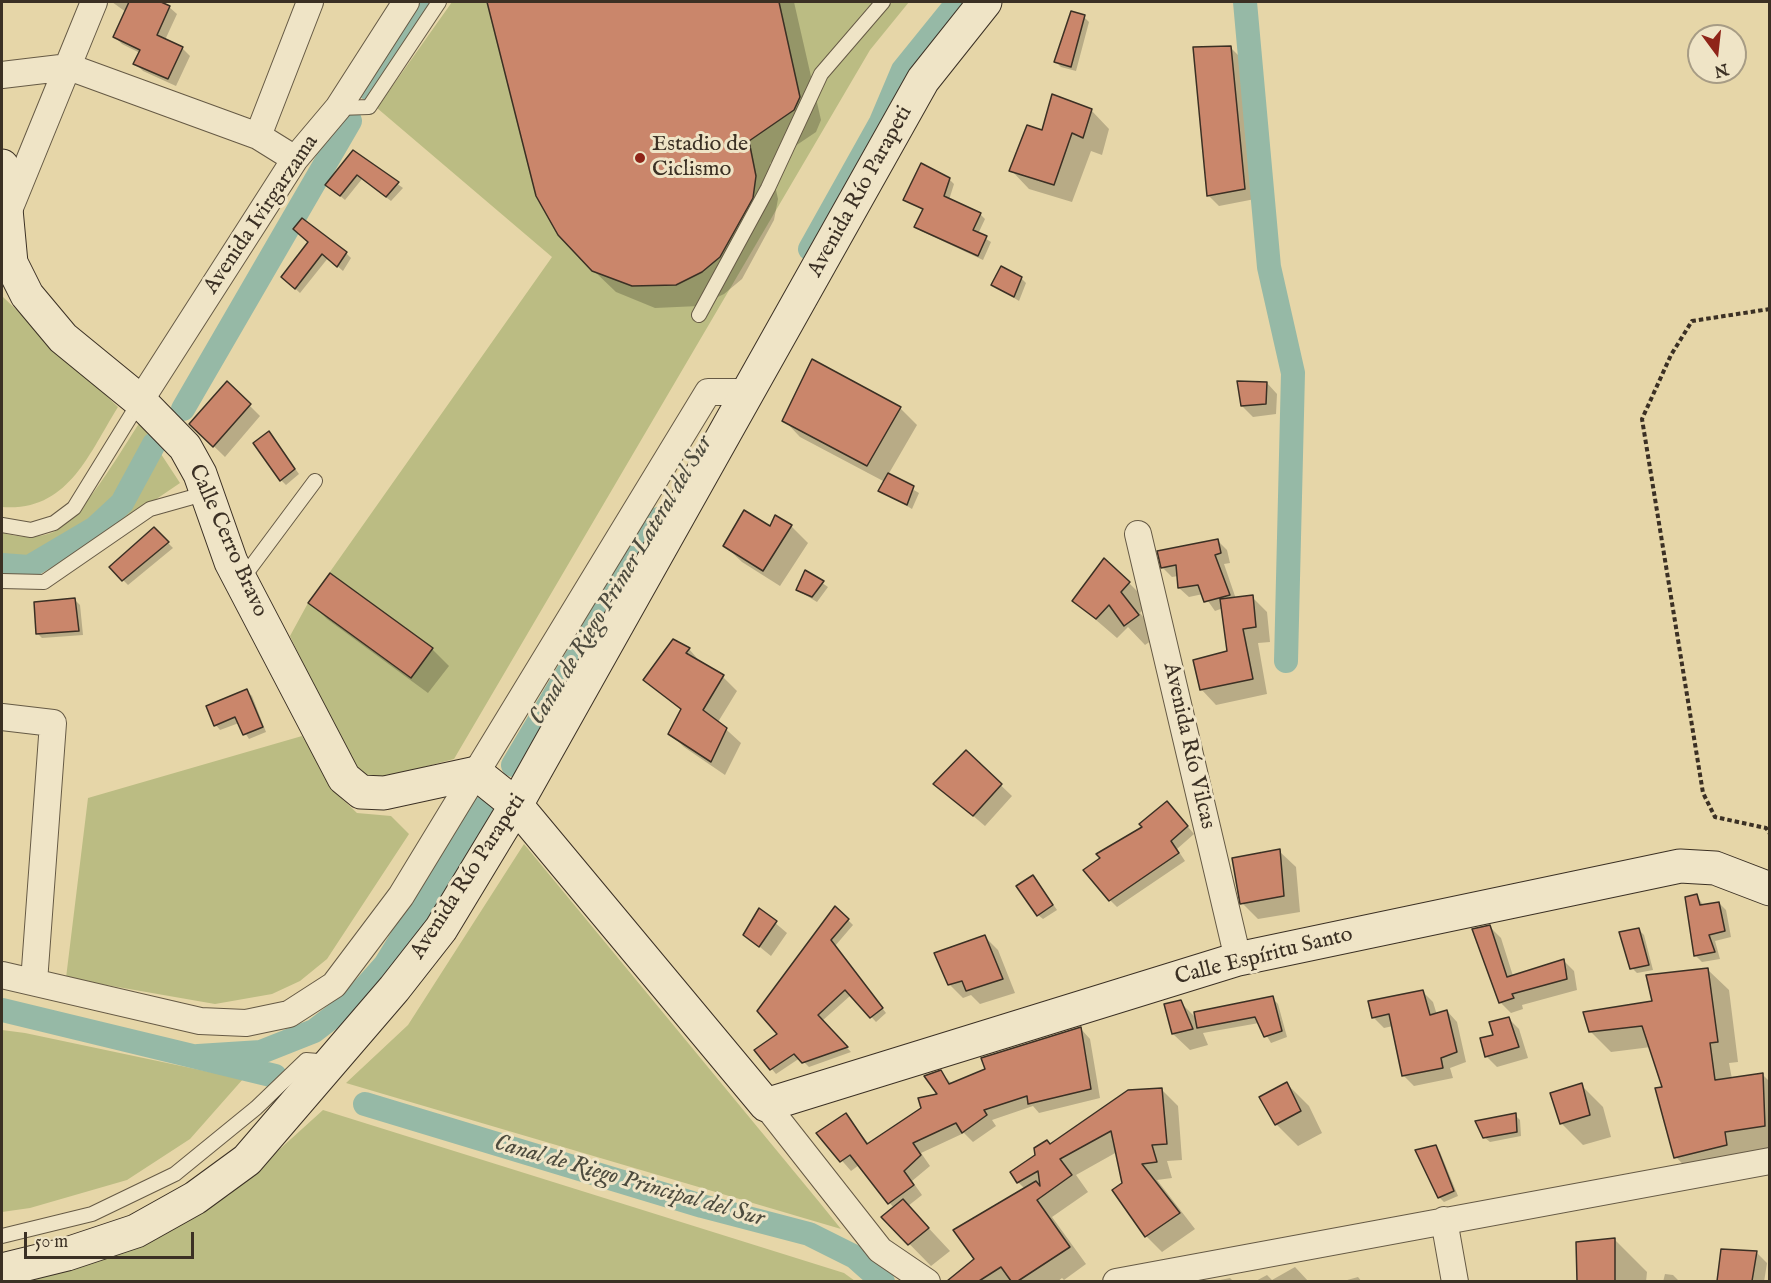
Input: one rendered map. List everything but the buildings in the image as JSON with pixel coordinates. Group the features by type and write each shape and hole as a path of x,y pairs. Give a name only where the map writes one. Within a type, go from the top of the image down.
{"main road":[{"name":"Avenida Río Parapeti","path":"2,1270 68,1254 136,1231 195,1198 247,1160 332,1062 441,929 516,805 750,392 923,80 985,2"},
{"name":"Calle Cerro Bravo","path":"2,166 11,263 27,295 63,338 140,401 184,447 207,493 241,580 344,778 361,792 384,793 476,773"},
{"path":"476,773 516,805 766,1106"},
{"name":"Calle Espíritu Santo","path":"766,1106 1238,958 1680,866 1715,868 1770,889"}],"street":[{"path":"6,218 94,2"},
{"path":"258,136 310,2"},
{"name":"Avenida Ivirgarzama","path":"140,401 294,159 338,108 406,2"},
{"path":"2,75 69,67 258,136 294,159"},
{"name":"Avenida Río Parapeti","path":"2,975 200,1021 246,1023 289,1014 334,985 401,896 708,392 750,392"},
{"name":"Avenida Río Vilcas","path":"1138,534 1238,958"},
{"path":"2,717 53,723 34,982"},
{"path":"766,1106 880,1250 927,1281"},
{"path":"1116,1281 1770,1161"},
{"path":"1444,1220 1455,1281"}],"lane":[{"path":"338,108 369,107 439,2"},
{"path":"699,315 768,188 821,74 883,2"},
{"path":"2,525 31,530 54,523 74,508 140,401"},
{"path":"241,580 315,481"},
{"path":"2,581 44,582 150,509 207,493"},
{"path":"2,1236 92,1214 175,1174 256,1108 306,1060 332,1062"}],"path":[{"path":"1770,309 1692,321 1667,363 1642,419 1703,794 1715,817 1766,828 1770,834"}],"green space":[{"path":"452,2 909,2 870,50 454,759 378,779 353,770 290,636 308,603 552,257 377,108"},
{"path":"2,292 3,297 118,407 74,477 44,500 25,506 2,507"},
{"path":"140,422 180,483 99,538 44,565 2,557 2,533 26,537 45,535 62,526 75,515 100,484"},
{"path":"302,736 339,796 357,813 391,816 409,834 327,959 300,981 272,994 215,1004 66,978 88,798"},
{"path":"524,844 841,1229 346,1083 408,1025"},
{"path":"2,1030 243,1079 190,1139 127,1180 30,1208 2,1212"},
{"path":"323,1110 844,1273 855,1281 16,1282 61,1273 141,1246 229,1195"}],"waterway":[{"path":"368,88 422,2"},
{"name":"Canal de Riego Primer Lateral del Sur","path":"810,249 881,122 903,70 958,2"},
{"path":"1245,2 1269,267 1293,373 1286,661"},
{"path":"183,409 350,121"},
{"path":"2,565 29,567 95,528 122,503 154,444"},
{"name":"Canal de Riego Primer Lateral del Sur","path":"513,765 659,519"},
{"name":"Canal de Riego Primer Lateral del Sur","path":"198,1056 261,1052 314,1031 352,1002 385,965 481,809"},
{"name":"Canal de Riego Principal del Sur","path":"2,1010 275,1076"},
{"name":"Canal de Riego Principal del Sur","path":"365,1104 702,1206 809,1234 855,1257 883,1282"}],"place":[{"name":"Estadio de Ciclismo","path":"640,158"}]}
